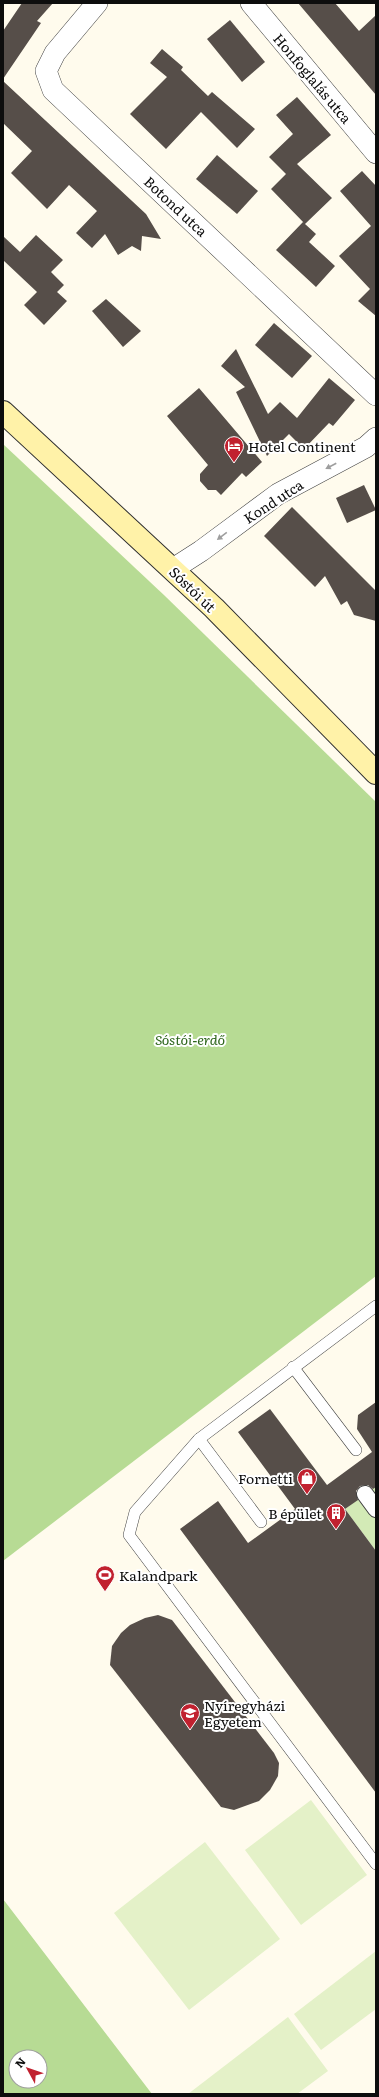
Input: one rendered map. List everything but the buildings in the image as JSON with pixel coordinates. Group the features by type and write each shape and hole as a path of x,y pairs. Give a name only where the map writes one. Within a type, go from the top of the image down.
{"main road":[{"name":"Sóstói út","path":"3,412 173,569 376,773"}],"street":[{"name":"Botond utca","path":"97,3 55,53 46,71 53,90 376,395"},
{"name":"Honfoglalás utca","path":"251,3 376,153"},
{"name":"Kond utca","path":"173,569 201,551 278,494 366,447 376,438"},
{"path":"365,1494 376,1509"}],"lane":[{"path":"376,1306 199,1439 135,1512 129,1535 376,1864"},
{"path":"293,1367 356,1450"},
{"path":"199,1439 261,1522"}],"green space":[{"name":"Sóstói-erdő","path":"3,444 165,596 376,802 376,1276 3,1561"},
{"path":"376,1486 376,1551 345,1509"},
{"path":"311,1800 367,1875 301,1925 245,1850"},
{"path":"205,1842 280,1939 189,2010 114,1913"},
{"path":"3,1899 152,2094 3,2094"},
{"path":"376,1951 376,2009 321,2050 294,2014"},
{"path":"288,2017 328,2071 297,2094 188,2094"}],"place":[{"name":"Hotel Continent","path":"234,463"},
{"name":"Fornetti","path":"307,1495"},
{"name":"B épület","path":"336,1530"},
{"name":"Kalandpark","path":"105,1592"},
{"name":"Nyíregyházi Egyetem","path":"190,1730"}]}
